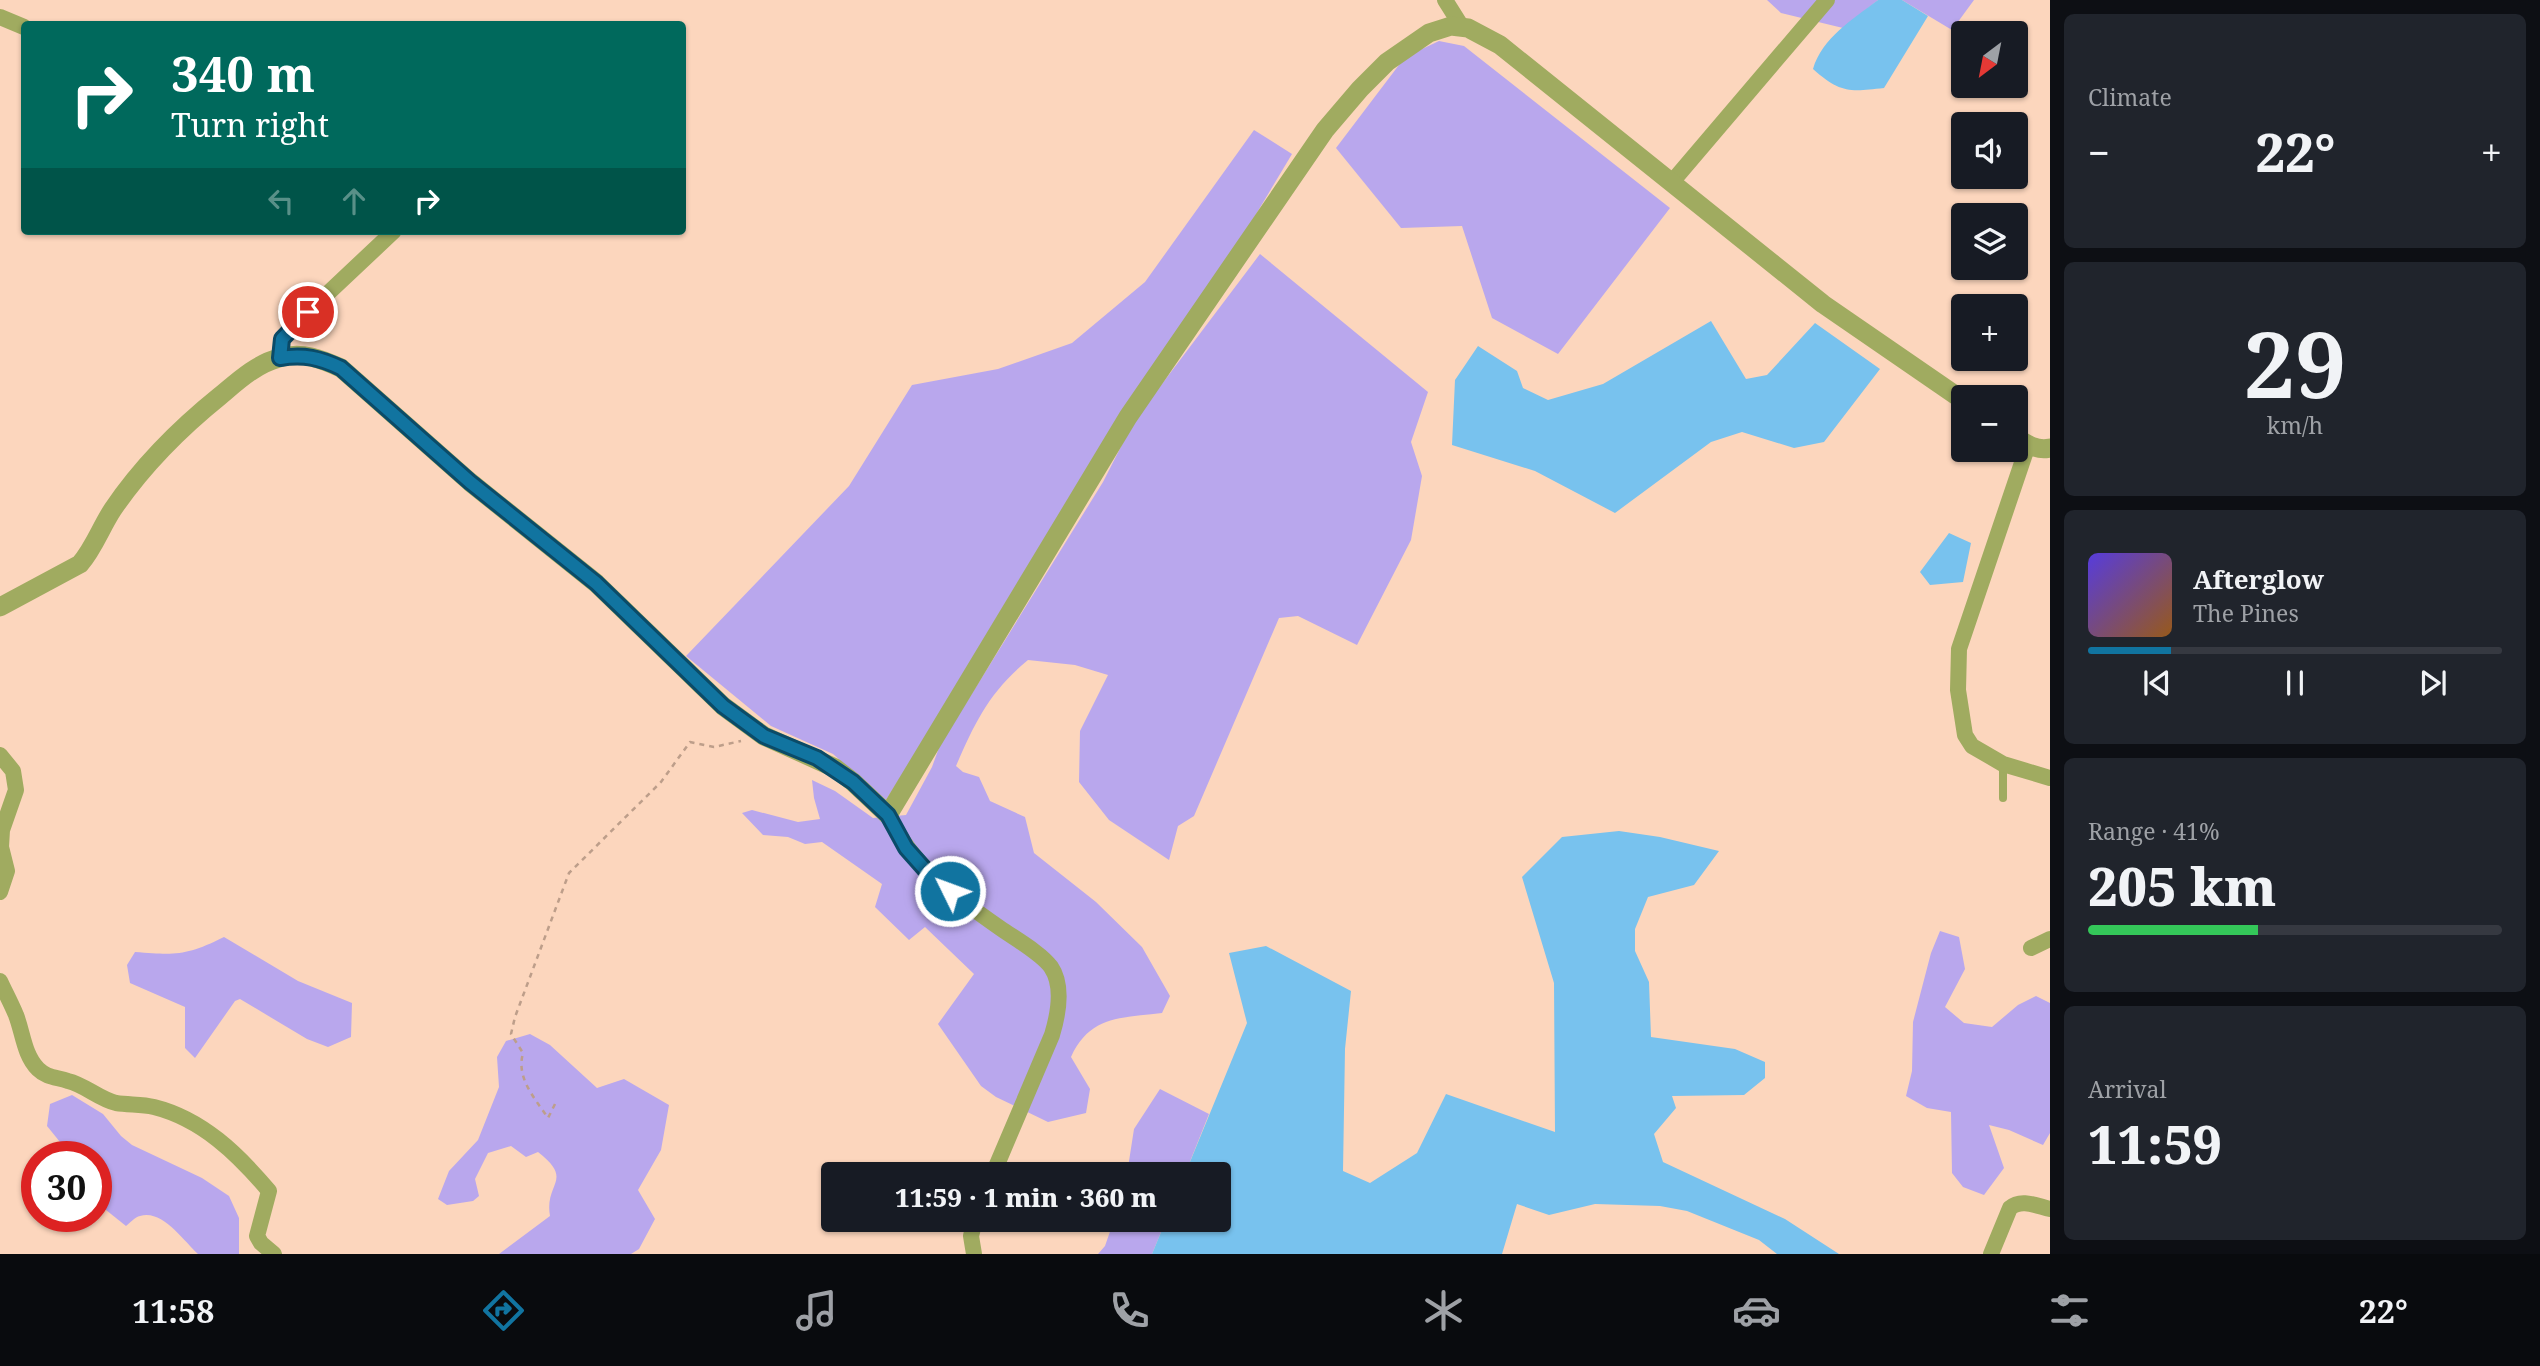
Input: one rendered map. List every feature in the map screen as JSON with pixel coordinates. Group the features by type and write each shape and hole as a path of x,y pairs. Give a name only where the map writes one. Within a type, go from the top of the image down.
{"street":[{"path":"1445,0 1462,27"},
{"path":"1672,182 1827,0"},
{"path":"0,17 21,26"},
{"path":"888,815 1128,417 1304,159 1360,89 1387,62 1429,33 1451,26 1462,27 1478,31 1500,45 1823,304 1951,392"},
{"path":"280,358 282,339 291,328 390,235"},
{"path":"0,607 80,564 100,529 144,467 235,383 253,370 280,358 308,356 320,358 341,368 470,482 596,583 723,706 764,736 835,768 853,782 888,815 906,848 930,875 1045,961 1055,977 1058,1013 1052,1035 998,1162"},
{"path":"2028,443 2044,449 2050,447"},
{"path":"2016,462 1959,649 1958,690 1965,735 1972,746 2003,764 2050,778"},
{"path":"0,755 13,771 16,790 2,830 1,847 7,870 0,892"},
{"path":"2031,948 2050,939"},
{"path":"0,981 30,1058 39,1070 112,1102 152,1106 191,1121 223,1142 245,1163 269,1191 257,1236 274,1254"},
{"path":"1991,1254 2010,1208 2015,1203 2023,1202 2050,1209"},
{"path":"972,1232 974,1254"}],"lane":[{"path":"2003,764 2003,798"}],"path":[{"path":"555,1104 548,1118 526,1086 520,1066 523,1053 511,1034 569,873 661,782 690,742 714,747 764,736"}],"shaded area":[{"path":"1767,0 1878,0 1843,28 1781,13"},
{"path":"1902,0 1974,0 1959,21 1951,21 1951,29"},
{"path":"1439,41 1464,46 1670,208 1558,354 1492,318 1462,226 1401,228 1336,148 1405,57"},
{"path":"1254,130 1292,154 1234,251 886,800 833,754 771,726 686,656 849,486 912,385 998,369 1072,343 1145,282"},
{"path":"1260,254 1428,392 1411,442 1422,476 1411,540 1357,645 1298,616 1279,618 1194,816 1178,826 1169,860 1109,820 1079,782 1080,731 1108,675 1075,665 1028,660 1003,683 985,708 956,766 963,772 979,777 990,801 1025,817 1034,853 1096,902 1142,947 1170,996 1162,1013 1109,1021 1088,1033 1071,1057 1090,1089 1086,1113 1048,1122 996,1097 981,1086 938,1024 974,974 925,927 909,940 875,907 882,884 822,842 805,844 788,837 763,835 742,813 752,810 798,822 820,819 812,780 835,791 873,818 906,815 932,767 940,745 1103,482 1134,421"},
{"path":"1940,931 1959,937 1965,969 1945,1007 1964,1023 1992,1027 2018,1005 2036,996 2050,1003 2050,1133 2043,1145 2009,1130 1989,1125 2004,1168 1984,1195 1963,1187 1952,1173 1951,1112 1927,1108 1906,1096 1912,1071 1913,1022 1931,953"},
{"path":"224,937 298,981 352,1003 351,1037 328,1047 307,1039 240,999 235,1001 195,1058 185,1048 185,1007 130,983 127,965 135,952 181,953"},
{"path":"530,1034 550,1045 597,1088 624,1079 669,1105 661,1150 638,1190 655,1219 639,1249 631,1254 499,1254 550,1216 549,1205 556,1182 555,1169 538,1152 526,1157 511,1146 488,1153 475,1179 479,1196 473,1201 447,1205 438,1199 449,1171 478,1140 499,1087 497,1057 506,1041"},
{"path":"1160,1089 1209,1114 1190,1162 1129,1162 1134,1129"},
{"path":"72,1095 103,1114 132,1145 202,1178 229,1196 239,1218 239,1254 198,1254 172,1227 148,1215 134,1219 126,1226 112,1215 112,1141 59,1141 47,1126 50,1104"},
{"path":"1110,1232 1161,1232 1152,1254 1098,1254 1105,1246"}],"water":[{"path":"1878,0 1902,0 1928,16 1884,88 1853,90 1838,87 1813,69 1817,58 1840,30"},
{"path":"1711,321 1746,379 1767,375 1815,323 1880,369 1824,442 1794,448 1742,432 1711,442 1615,513 1535,471 1452,445 1455,380 1478,346 1517,371 1523,388 1548,400 1603,384"},
{"path":"1949,533 1971,543 1963,582 1930,585 1920,572"},
{"path":"1619,831 1660,837 1719,851 1694,885 1648,897 1635,929 1635,951 1649,982 1651,1037 1735,1049 1765,1062 1765,1078 1744,1095 1672,1096 1676,1108 1654,1134 1663,1162 1785,1219 1839,1254 1777,1254 1759,1240 1687,1211 1660,1206 1595,1204 1549,1215 1517,1204 1502,1254 1152,1254 1161,1232 1231,1232 1231,1162 1190,1162 1247,1023 1229,953 1266,946 1351,991 1345,1049 1343,1171 1370,1183 1417,1153 1446,1094 1555,1132 1554,983 1522,877 1562,837"}],"route":[{"path":"308,312 282,339 280,358 308,356 320,358 341,368 470,482 596,583 723,706 764,736 817,758 853,782 888,815 906,848 930,875 950,891"}]}
